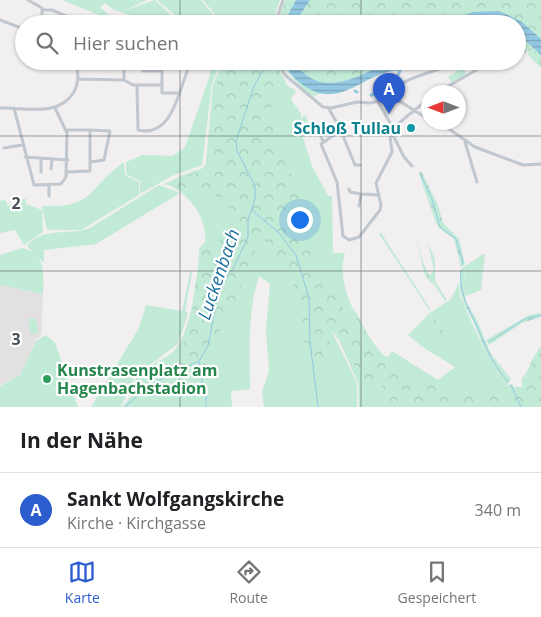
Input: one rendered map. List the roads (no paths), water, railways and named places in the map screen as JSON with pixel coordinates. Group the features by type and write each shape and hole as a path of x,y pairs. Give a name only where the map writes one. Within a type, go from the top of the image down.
{"street":[{"path":"28,0 40,6 43,10 43,15"},
{"path":"278,15 284,0"},
{"path":"43,10 52,10 64,15"},
{"path":"0,20 15,26"},
{"path":"0,108 38,110 56,108 70,97 78,79 76,70"},
{"path":"124,70 124,80"},
{"path":"137,86 137,128 142,130 164,125 174,108 177,93 188,70"},
{"path":"282,70 295,85 318,104 329,109 341,130 355,165 360,165"},
{"path":"386,99 389,92 399,84 440,70"},
{"path":"450,85 476,70"},
{"path":"143,71 162,72 162,93 177,93"},
{"path":"78,79 124,80 137,86 162,85"},
{"path":"329,109 357,102 378,102 386,99 401,102 421,115"},
{"path":"378,102 393,128"},
{"path":"315,124 337,182 343,236 349,240 358,237 367,224 375,218 381,205 377,179 392,152 393,128 421,104"},
{"path":"14,108 22,146 34,185 49,185 64,182 67,172 68,160 65,130 56,108"},
{"path":"65,130 110,131 104,160 91,162"},
{"path":"67,172 90,171 90,130"},
{"path":"323,141 341,130"},
{"path":"452,130 464,141 475,147 523,165 541,164"},
{"path":"392,133 404,157 412,166"},
{"path":"464,141 477,182"},
{"path":"4,148 22,146"},
{"path":"466,148 475,147"},
{"path":"25,157 68,160"},
{"path":"41,159 41,172"},
{"path":"51,169 52,159"},
{"path":"49,185 49,196"},
{"path":"349,189 350,192 378,195"},
{"path":"359,206 361,194"}],"water":[{"path":"296,0 310,0 300,15 288,15"},
{"path":"499,11 507,15 465,15 473,12"},
{"path":"526,26 541,39 541,55 526,41"},
{"path":"289,70 301,70 306,75 320,82 336,83 371,70 402,70 378,75 344,91 332,94 319,93 302,85"}],"waterway":[{"name":"Luckenbach","path":"125,407 149,385 199,361 208,346 216,304 228,274 233,269 248,237 248,220 255,199 255,186 237,151 236,141 254,86 263,70"},
{"path":"371,95 385,90 393,84 400,70"},
{"path":"420,173 432,199 440,227 456,239 463,262 462,265"},
{"path":"253,211 278,232 296,255 309,298 310,341 318,407"},
{"path":"461,271 461,285 466,302 492,359 508,382"},
{"path":"489,342 525,319 541,315"},
{"path":"199,362 202,381 200,387 206,391 206,407"},
{"path":"511,385 521,407"}],"place":[{"name":"Sankt Wolfgangskirche","path":"389,114"},
{"name":"Schloß Tullau","path":"411,128"},
{"name":"Kunstrasenplatz am Hagenbachstadion","path":"47,379"}]}
